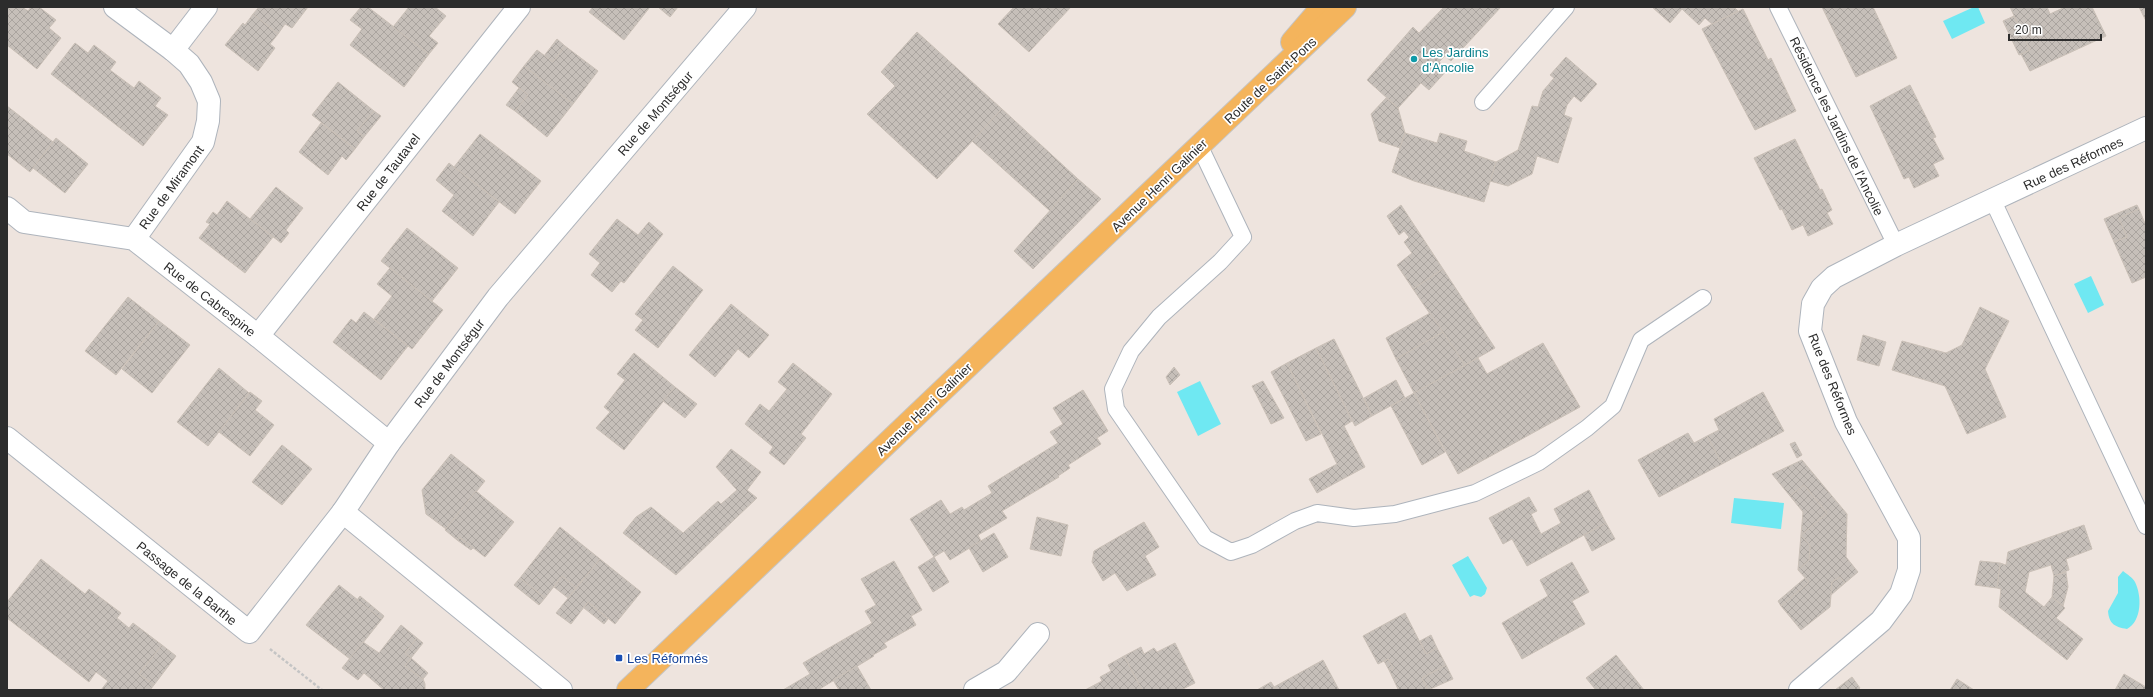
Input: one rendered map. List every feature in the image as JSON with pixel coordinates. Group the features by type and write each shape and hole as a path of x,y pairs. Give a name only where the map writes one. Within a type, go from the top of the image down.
{"main road":[{"name":"Route de Saint-Pons","path":"1220,127 1322,7"},
{"name":"Route de Saint-Pons","path":"1220,127 1345,7"},
{"name":"Avenue Henri Galinier","path":"628,690 1220,127"}],"street":[{"name":"Rue de Miramont","path":"115,7 173,50 188,64 201,82 208,101 208,121 203,142 134,239"},
{"path":"173,50 206,7"},
{"name":"Rue de Tautavel","path":"258,336 519,7"},
{"name":"Rue de Montségur","path":"344,512 389,443 498,297 745,7"},
{"name":"Rue des Réformes","path":"1800,690 1881,621 1901,594 1909,570 1909,538 1846,422 1810,331 1813,304 1822,288 1834,277 1896,245 1993,201 2146,128"},
{"name":"Rue de Cabrespine","path":"7,208 24,222 134,239 258,336 389,443"},
{"name":"Passage de la Barthe","path":"7,438 249,632 344,512"},
{"path":"344,512 561,690"},
{"path":"975,690 1006,672 1038,634"}],"lane":[{"path":"1483,102 1566,7"},
{"name":"Résidence les Jardins de l'Ancolie","path":"1778,7 1896,245"},
{"path":"1200,147 1244,237 1220,262 1158,317 1131,351 1113,389 1116,409 1205,538 1231,552 1252,546 1295,521 1317,513 1354,518 1395,514 1475,493 1539,462 1587,428 1613,406 1641,340 1703,298"},
{"path":"1993,201 2146,526"}],"path":[{"path":"249,632 322,690"}],"water":[{"path":"1974,7 1978,7 1985,23 1952,39 1943,21"},
{"path":"2091,276 2104,305 2088,313 2074,284"},
{"path":"1200,381 1221,424 1198,436 1177,392"},
{"path":"1734,498 1784,503 1781,529 1731,523"},
{"path":"1468,556 1487,588 1485,594 1481,597 1474,595 1470,597 1452,565"},
{"path":"2123,571 2135,582 2140,601 2136,620 2127,629 2113,624 2108,611 2118,593 2118,577"}],"building":[{"path":"7,7 22,7 28,11 31,7 39,7 56,20 49,28 61,38 37,69 7,45"},
{"path":"259,7 308,7 292,28 285,24 278,34 253,14"},
{"path":"361,7 368,7 429,54 404,87 350,45 362,29 350,20"},
{"path":"409,7 435,7 446,16 429,36 438,43 429,54 393,27"},
{"path":"593,7 650,7 624,40 589,12"},
{"path":"658,7 678,7 670,17"},
{"path":"1014,7 1071,7 1029,52 998,24"},
{"name":"Les Jardins d'Ancolie","path":"1444,7 1501,7 1451,61 1445,56 1439,62 1448,69 1429,90 1421,83 1398,108 1367,80 1413,27 1419,33"},
{"path":"1652,7 1734,7 1738,11 1712,24 1705,18 1699,25 1682,9 1670,23"},
{"path":"1822,7 1873,7 1897,58 1856,77"},
{"path":"2010,7 2047,7 2050,14 2065,7 2092,7 2106,36 2030,71 2021,54 2030,50"},
{"path":"2139,7 2146,7 2146,21"},
{"path":"1743,9 1768,60 1771,58 1796,111 1755,130 1702,29"},
{"path":"253,14 278,34 270,44 275,48 258,71 225,45 243,23 245,25"},
{"path":"2014,16 2030,50 2019,55 2003,21"},
{"path":"917,32 1002,109 937,179 867,114 895,86 881,72"},
{"path":"557,39 565,46 553,62 544,56"},
{"path":"75,43 88,53 94,45 116,62 110,70 134,88 139,81 161,98 155,106 168,115 143,146 51,74"},
{"path":"565,46 598,71 573,104 524,66 537,50 553,62"},
{"path":"1566,57 1597,84 1581,102 1574,96 1567,105 1564,115 1572,118 1558,163 1537,156 1532,174 1508,186 1490,181 1496,162 1518,150 1532,106 1538,107 1543,91 1554,78 1550,75"},
{"path":"524,66 573,104 547,137 515,111 528,95 512,82"},
{"path":"338,82 374,111 357,131 364,137 355,149 312,115"},
{"path":"1910,85 1936,137 1933,138 1944,159 1933,164 1939,176 1914,188 1909,177 1904,179 1870,106"},
{"path":"519,88 528,95 515,111 506,105"},
{"path":"1386,98 1398,108 1405,133 1400,148 1379,141 1371,114"},
{"path":"7,106 53,142 30,172 7,154"},
{"path":"1002,109 1078,179 1050,211 972,141"},
{"path":"374,111 381,116 364,137 357,131"},
{"path":"321,123 355,149 346,160 342,156 328,175 299,152"},
{"path":"1405,133 1437,143 1440,133 1467,141 1464,151 1496,162 1484,202 1414,181 1392,172"},
{"path":"480,134 541,181 515,214 454,167"},
{"path":"56,138 88,164 65,193 33,168"},
{"path":"1795,139 1820,190 1822,189 1832,210 1827,213 1833,224 1808,236 1803,225 1792,230 1782,209 1780,210 1754,158"},
{"path":"449,163 499,202 473,236 442,211 454,195 436,180"},
{"path":"1078,179 1101,199 1033,269 1014,251"},
{"path":"276,187 303,208 286,230 289,233 281,243 250,219"},
{"path":"227,201 273,237 245,273 199,238 210,224 206,222 213,212 217,215"},
{"path":"1401,205 1443,269 1413,289 1397,265 1412,253 1404,242 1409,237 1404,231 1399,235 1387,216"},
{"path":"2137,205 2139,209 2119,218 2127,237 2114,242 2104,219"},
{"path":"2139,209 2146,226 2146,277 2132,283 2114,242 2127,237 2119,218"},
{"path":"617,219 638,235 649,222 663,234 624,283 621,281 612,292 591,275 600,263 589,254"},
{"path":"407,228 458,268 432,301 381,261"},
{"path":"673,266 703,290 658,348 635,330 643,320 635,314"},
{"path":"390,268 443,310 412,349 374,319 392,296 377,284"},
{"path":"1443,269 1495,348 1465,365 1413,289"},
{"path":"128,297 159,321 116,375 85,351"},
{"path":"731,304 769,335 749,358 738,349 715,377 689,355"},
{"path":"1980,307 2009,321 1985,369 2006,417 1967,434 1945,386 1892,370 1902,341 1946,353 1962,345"},
{"path":"364,312 408,346 381,380 333,342 351,319 356,323"},
{"path":"1430,313 1443,332 1396,359 1386,338"},
{"path":"159,321 190,345 152,393 122,369"},
{"path":"1443,332 1465,365 1414,393 1396,359"},
{"path":"1863,335 1886,342 1879,366 1857,360"},
{"path":"1334,339 1372,416 1355,426 1316,348"},
{"path":"1543,343 1580,407 1458,474 1414,393 1478,358 1487,374"},
{"path":"1316,348 1352,421 1344,426 1365,467 1317,493 1309,479 1337,464 1287,363"},
{"path":"634,353 675,387 624,450 596,428 610,412 604,407 625,380 617,374"},
{"path":"793,363 832,394 801,434 806,438 784,465 769,453 773,447 745,424 760,404 769,411 787,389 778,382"},
{"path":"1287,363 1321,434 1306,441 1271,372"},
{"path":"1174,367 1180,375 1170,385 1166,377"},
{"path":"219,368 249,393 208,446 177,422"},
{"path":"1396,380 1405,398 1372,416 1364,398"},
{"path":"1263,381 1284,418 1271,424 1252,386"},
{"path":"675,387 697,404 685,418 663,401"},
{"path":"1083,390 1108,431 1097,438 1101,444 1068,465 1070,468 1058,476 1059,477 1002,511 1007,518 978,535 981,541 950,560 944,551 934,557 910,519 941,500 950,514 962,507 964,510 992,493 988,486 1058,443 1050,432 1063,424 1053,408"},
{"path":"250,392 262,401 255,410 274,425 250,456 219,432"},
{"path":"1763,392 1784,431 1722,464 1707,436 1719,430 1714,419"},
{"path":"1414,393 1445,452 1422,465 1391,406"},
{"path":"1688,433 1694,443 1707,436 1722,464 1659,497 1638,460"},
{"path":"1795,442 1802,455 1797,458 1790,444"},
{"path":"282,445 312,469 282,505 252,482"},
{"path":"731,449 761,472 747,490 757,498 676,575 623,533 636,517 651,507 683,533 718,501 721,504 737,490 716,467"},
{"path":"451,454 485,481 446,529 426,514 422,490"},
{"path":"1802,460 1847,514 1846,557 1858,572 1845,583 1840,577 1832,582 1830,607 1801,630 1781,606 1809,582 1798,570 1809,560 1810,546 1801,535 1827,513 1804,485 1790,496 1772,474"},
{"path":"1804,485 1827,513 1801,535 1803,512 1790,496"},
{"path":"1589,490 1606,523 1527,566 1512,539 1503,544 1489,518 1529,497 1537,511 1531,514 1541,534 1561,523 1554,509"},
{"path":"476,491 514,522 485,557 459,537 457,540 445,530"},
{"path":"1037,517 1068,525 1061,556 1030,549"},
{"path":"1144,522 1159,547 1145,556 1156,575 1127,591 1115,573 1103,581 1092,562 1094,551"},
{"path":"1606,523 1615,539 1592,551 1584,535"},
{"path":"2084,525 2092,549 2066,559 2069,570 2054,576 2051,565 2029,572 2025,592 2044,607 2052,597 2065,608 2056,618 2083,639 2067,660 1999,607 2001,589 1997,588 2000,563 2006,565 2008,552"},
{"path":"560,527 600,559 576,588 562,576 545,598 520,578"},
{"path":"994,533 1008,557 983,572 969,548"},
{"path":"1801,535 1810,546 1809,560 1798,570"},
{"path":"459,537 473,548 471,550 457,540"},
{"path":"934,557 949,582 933,592 918,567"},
{"path":"41,559 85,594 89,589 121,613 117,618 129,628 133,623 162,645 139,674 154,685 150,690 101,690 108,681 96,672 89,682 7,618 7,602"},
{"path":"600,559 641,592 615,624 588,602 571,624 556,613"},
{"path":"894,561 922,610 911,616 916,625 884,643 887,647 818,690 783,690 810,674 803,663 872,623 865,611 876,605 861,579"},
{"path":"1980,561 2000,563 1997,588 1975,585"},
{"path":"1572,562 1589,592 1572,601 1585,624 1522,659 1502,623 1548,596 1540,580"},
{"path":"2066,572 2068,587 2063,606 2052,597 2054,576"},
{"path":"562,576 576,588 568,598 554,587"},
{"path":"1840,577 1845,583 1831,595 1832,582"},
{"path":"520,578 545,598 539,605 514,585"},
{"path":"1805,578 1809,582 1781,606 1778,601"},
{"path":"339,585 382,619 350,659 306,625"},
{"path":"360,596 384,616 382,619 357,600"},
{"path":"588,602 608,619 604,624 584,608"},
{"path":"1405,613 1426,654 1437,648 1446,665 1422,678 1428,690 1396,690 1398,689 1389,670 1393,668 1388,659 1378,664 1363,636"},
{"path":"401,625 417,638 405,653 411,658 405,666 423,679 425,690 384,690 364,673 358,680 342,668 363,642 379,653"},
{"path":"1431,635 1437,648 1426,654 1420,641"},
{"path":"417,638 423,643 411,658 405,653"},
{"path":"1175,643 1195,683 1181,690 1142,690 1124,656 1141,647 1144,654 1154,648 1157,652"},
{"path":"162,645 176,656 154,685 139,674"},
{"path":"1616,655 1644,690 1596,690 1586,678"},
{"path":"1124,656 1142,690 1085,690 1102,681 1100,677 1111,671 1108,665"},
{"path":"411,658 428,673 423,679 405,666"},
{"path":"1388,659 1393,668 1389,670 1384,661"},
{"path":"1323,660 1339,690 1276,690 1274,687"},
{"path":"1446,665 1453,679 1428,690 1422,678"},
{"path":"857,666 871,690 839,690 833,680"},
{"path":"2124,674 2146,687 2146,690 2115,690"},
{"path":"1852,677 1860,688 1858,690 1835,690"},
{"path":"1957,679 1974,690 1950,690"},
{"path":"1271,682 1276,690 1257,690"}],"place":[{"name":"Les Jardins d'Ancolie","path":"1414,59"},
{"name":"Les Réformés","path":"619,658"}]}
